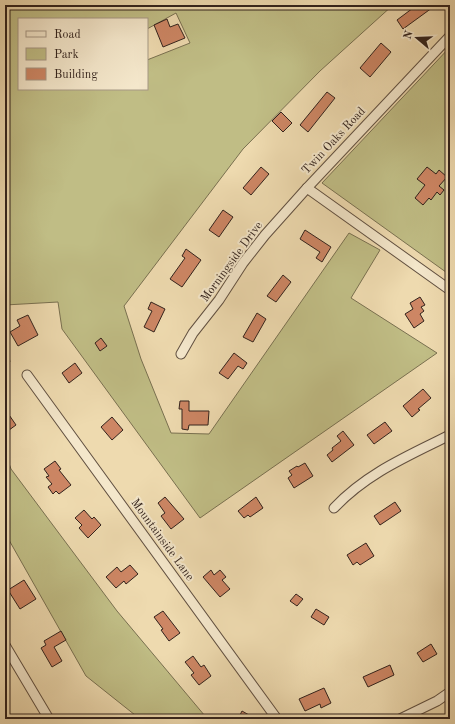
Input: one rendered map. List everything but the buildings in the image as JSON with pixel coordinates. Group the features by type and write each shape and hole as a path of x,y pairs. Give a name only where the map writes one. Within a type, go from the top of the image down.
{"street":[{"name":"Twin Oaks Road","path":"450,36 307,188 450,290"},
{"name":"Morningside Drive","path":"182,354 193,333 219,300 243,263 265,235 307,188"},
{"name":"Mountainside Lane","path":"27,376 277,719"},
{"path":"334,508 363,482 389,465 450,435"},
{"path":"5,645 49,719"},
{"path":"400,719 450,692"}],"green space":[{"path":"5,5 393,5 320,71 243,149 124,306 141,359 171,433 209,434 349,233 380,250 351,298 437,353 200,518 62,329 58,302 5,305"},
{"path":"450,47 450,275 322,183"},
{"path":"5,335 10,362 5,367"},
{"path":"5,452 11,469 117,611 205,716 196,719 140,719 86,676 5,533"}]}
